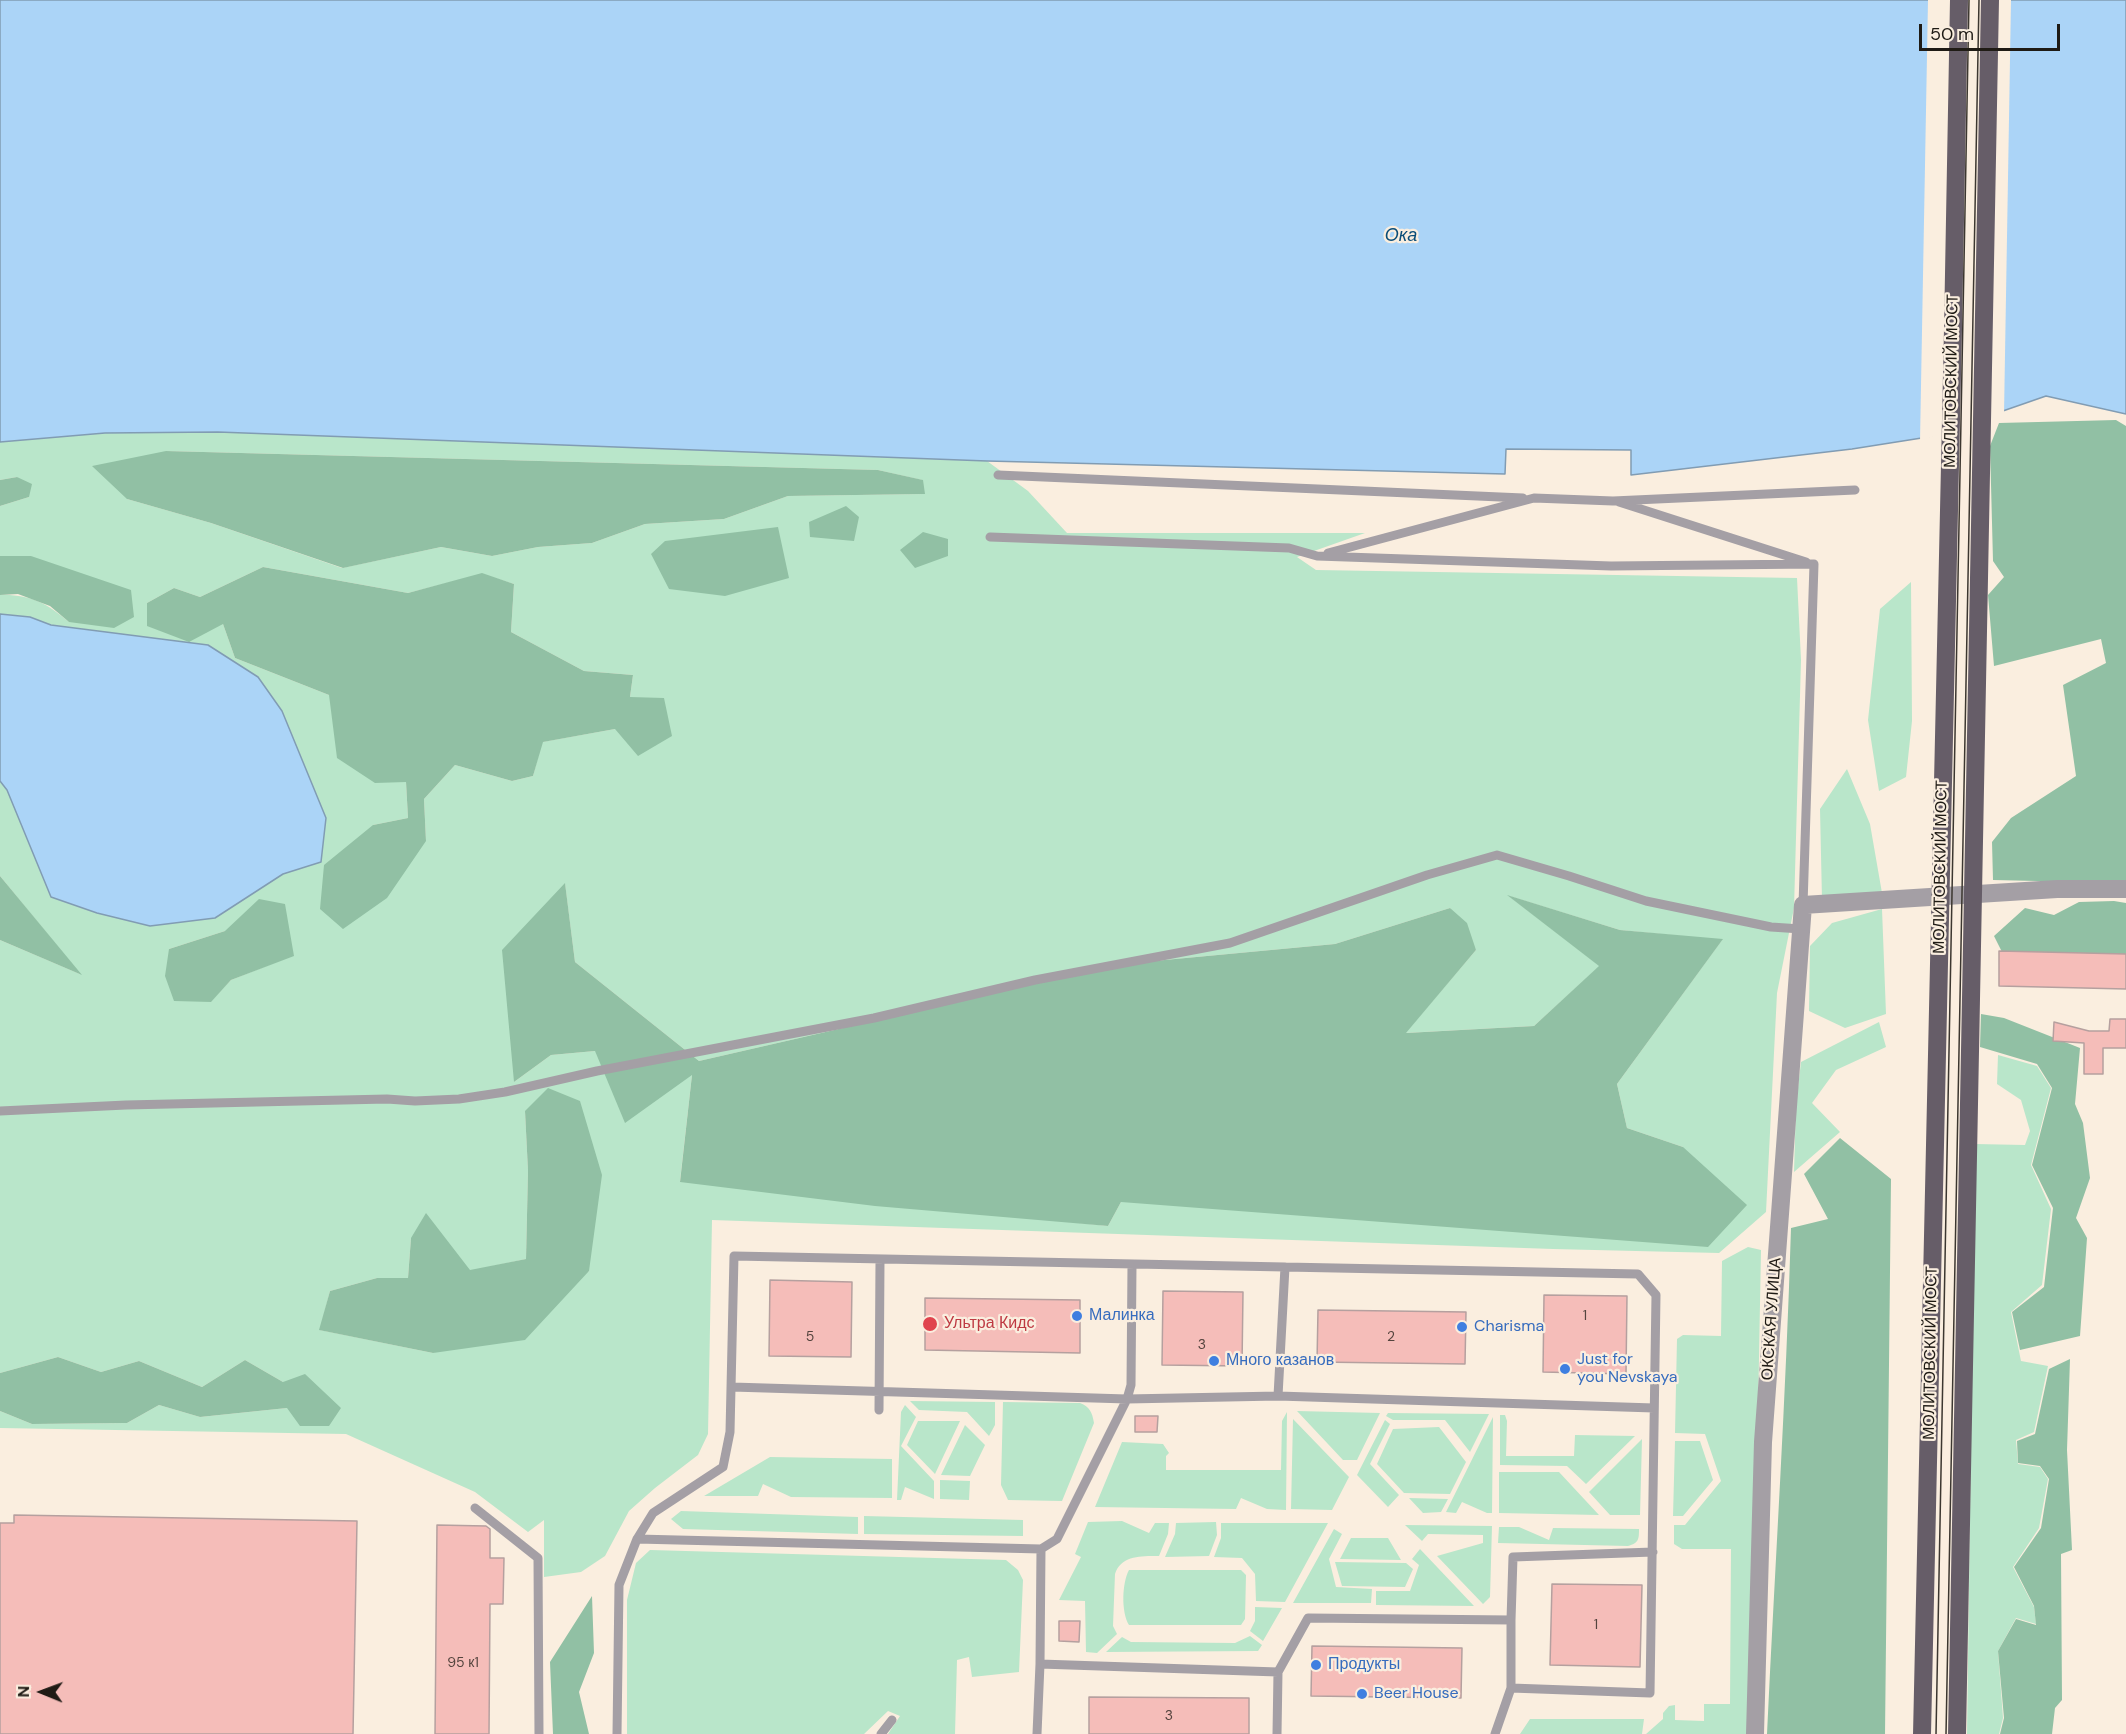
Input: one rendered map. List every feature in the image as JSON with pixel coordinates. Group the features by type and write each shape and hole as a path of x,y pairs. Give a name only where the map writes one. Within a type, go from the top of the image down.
{"main road":[{"name":"МОЛИТОВСКИЙ МОСТ","path":"1922,1734 1959,0"},
{"name":"МОЛИТОВСКИЙ МОСТ","path":"1957,1734 1990,0"}],"street":[{"path":"1803,905 2057,889 2126,889"},
{"name":"ОКСКАЯ УЛИЦА","path":"1755,1734 1763,1442 1803,905"}],"lane":[{"path":"998,476 1613,501 1855,490"},
{"path":"1317,556 1534,498"},
{"path":"1613,501 1814,564"},
{"path":"990,537 1289,548 1317,556 1611,566 1814,564"},
{"path":"1803,905 1814,564"},
{"path":"0,1111 126,1105 387,1099 459,1100 874,1018 1035,980 1230,943 1427,875 1497,855 1646,901 1771,927 1801,929"},
{"path":"617,1734 619,1585 637,1539 653,1513 723,1467 730,1432 734,1256 880,1261 1638,1274 1656,1295 1650,1693 1511,1688"},
{"path":"879,1410 880,1261"},
{"path":"637,1539 1041,1549 1057,1539 1127,1399 1131,1385 1132,1265"},
{"path":"1278,1396 1285,1267"},
{"path":"732,1387 1127,1399 1278,1396 1654,1408"},
{"path":"475,1508 538,1557 539,1734"},
{"path":"1036,1734 1040,1664 1041,1549"},
{"path":"1495,1734 1511,1688 1513,1557 1653,1552"},
{"path":"1277,1734 1278,1672 1308,1618 1511,1620"},
{"path":"1040,1664 1278,1672"},
{"path":"881,1734 892,1720"}],"green space":[{"path":"2116,420 2126,426 2126,883 1993,880 1992,842 2011,818 2076,776 2063,685 2106,663 2101,639 1994,666 1988,595 2004,577 1993,561 1990,446 1999,423"},
{"path":"218,432 987,461 1028,491 1067,533 1365,533 1297,557 1316,570 1797,578 1801,660 1794,908 1777,993 1766,1212 1719,1253 712,1220 708,1434 698,1455 629,1511 605,1556 581,1572 544,1577 544,1520 528,1532 475,1492 346,1434 0,1428 0,1411 32,1424 127,1423 159,1405 200,1417 287,1408 283,1382 245,1360 202,1387 139,1361 101,1372 58,1357 0,1373 0,940 80,974 0,876 0,781 7,790 51,897 215,918 283,874 321,861 301,761 282,711 208,645 51,625 30,617 0,614 0,595 20,596 38,601 69,622 31,556 0,556 0,506 29,497 17,477 0,480 0,442 105,433","holes":["166,451 878,470 922,480 924,494 788,496 724,519 645,524 592,543 538,547 492,556 441,547 342,568 211,523 127,499","263,567 408,593 482,574 514,584 511,632 584,671 633,675 630,697 615,729 542,742 533,776 512,781 455,765 424,799 426,841 373,825 408,818 406,782 329,695 235,658 223,624 147,603 174,588 200,597","565,884 575,962 699,1061 1122,964 1335,944 1450,908 1476,950 1405,1033 1534,1026 1600,966 1509,896 1620,930 1722,940 1617,1084 1627,1128 1683,1147 1121,1202 1108,1226 680,1181 692,1075 595,1051 551,1055 514,1082","225,931 294,955 231,980 210,1002 169,949","525,1111 589,1271 433,1353 320,1330 330,1291 377,1278 408,1278 411,1238 470,1271 526,1259 528,1171"]},
{"path":"166,451 878,470 923,480 925,494 788,496 724,519 645,524 592,543 538,547 492,556 441,547 343,568 211,523 127,499 92,466"},
{"path":"17,477 32,484 29,497 0,506 0,480"},
{"path":"846,506 859,517 854,541 810,537 809,522"},
{"path":"778,527 789,578 725,596 669,589 651,554 665,541"},
{"path":"923,532 948,539 948,556 915,568 900,550"},
{"path":"0,556 31,556 131,590 134,617 114,628 69,622 50,606 18,594 0,595"},
{"path":"263,567 408,593 482,573 514,584 511,632 584,671 633,675 630,697 664,698 672,736 638,756 615,729 543,742 533,776 512,781 455,765 424,799 426,841 387,898 343,929 320,909 324,865 373,825 408,818 406,782 375,783 337,758 329,695 235,658 223,624 189,642 147,626 147,603 174,588 200,597"},
{"path":"1911,582 1912,721 1906,777 1879,791 1868,720 1880,609"},
{"path":"1847,769 1870,824 1882,893 1822,900 1820,809"},
{"path":"0,876 82,975 0,940"},
{"path":"565,883 575,962 699,1061 1122,964 1335,944 1450,908 1467,923 1476,950 1406,1033 1534,1026 1599,966 1507,895 1620,930 1723,939 1617,1084 1627,1128 1683,1147 1747,1205 1708,1247 1121,1202 1108,1226 875,1206 680,1182 692,1075 625,1123 595,1051 551,1055 514,1082 502,950"},
{"path":"259,899 285,904 294,956 231,980 211,1002 174,1001 165,976 169,949 225,931"},
{"path":"2079,902 2126,903 2126,968 2006,960 1994,936 2025,908 2054,915"},
{"path":"1882,909 1886,1014 1845,1028 1809,1011 1810,946 1832,923"},
{"path":"1981,1014 2004,1018 2080,1048 2075,1104 2083,1123 2090,1178 2076,1218 2087,1238 2080,1336 2020,1350 2012,1312 2044,1287 2053,1208 2032,1165 2052,1088 2037,1064 1980,1047"},
{"path":"1879,1022 1886,1047 1836,1070 1812,1103 1840,1132 1794,1172 1796,1105 1801,1062"},
{"path":"1998,1055 2037,1066 2051,1088 2031,1165 2051,1209 2042,1285 2011,1312 2021,1361 2048,1366 2034,1432 2016,1440 2018,1464 2040,1467 2048,1479 2039,1528 2013,1567 2034,1607 2036,1624 2016,1618 1998,1651 2003,1718 1999,1734 1967,1734 1975,1144 2025,1145 2030,1131 2021,1100 1997,1084"},
{"path":"548,1088 580,1101 602,1175 589,1271 525,1340 433,1353 319,1330 330,1291 377,1278 408,1278 411,1238 426,1213 470,1270 526,1259 528,1171 525,1111"},
{"path":"1840,1138 1891,1179 1885,1734 1767,1734 1791,1228 1828,1219 1804,1174"},
{"path":"1748,1247 1761,1250 1752,1734 1646,1734 1663,1719 1663,1713 1669,1706 1675,1705 1675,1720 1704,1721 1704,1704 1730,1704 1731,1549 1682,1549 1674,1544 1674,1525 1685,1525 1721,1481 1705,1434 1675,1433 1677,1339 1683,1335 1721,1336 1722,1261"},
{"path":"58,1357 101,1372 139,1361 202,1387 245,1360 283,1382 305,1374 341,1408 329,1426 300,1426 287,1408 200,1417 159,1405 127,1423 32,1424 0,1411 0,1373"},
{"path":"2070,1359 2067,1450 2072,1550 2061,1554 2062,1700 2055,1708 2052,1734 2000,1734 2004,1718 1998,1651 2016,1619 2036,1625 2034,1606 2014,1567 2041,1528 2049,1479 2040,1466 2018,1463 2017,1441 2035,1434 2049,1369"},
{"path":"910,1401 995,1402 995,1425 989,1436 967,1412 919,1410"},
{"path":"1003,1402 1080,1403 1090,1410 1094,1423 1062,1501 1008,1500 1001,1485"},
{"path":"905,1405 916,1417 901,1446 934,1481 934,1499 905,1487 901,1500 897,1500 901,1412"},
{"path":"1297,1411 1380,1413 1357,1460 1343,1460"},
{"path":"1287,1412 1286,1510 1267,1509 1241,1498 1236,1509 1095,1507 1122,1442 1163,1444 1169,1453 1166,1456 1166,1470 1281,1470 1282,1421"},
{"path":"1388,1413 1489,1414 1470,1452 1445,1420 1393,1420 1386,1416"},
{"path":"1500,1415 1505,1415 1507,1421 1506,1456 1574,1456 1575,1435 1635,1436 1586,1484 1567,1466 1500,1465"},
{"path":"1493,1417 1492,1513 1462,1502 1456,1513 1446,1512"},
{"path":"1293,1419 1349,1477 1332,1510 1291,1509"},
{"path":"1385,1420 1390,1424 1370,1464 1399,1495 1388,1507 1357,1475"},
{"path":"918,1421 960,1421 935,1474 907,1445"},
{"path":"965,1425 985,1445 970,1476 941,1475"},
{"path":"1439,1427 1466,1462 1450,1494 1404,1493 1377,1464 1393,1429"},
{"path":"1642,1439 1640,1515 1610,1515 1589,1492"},
{"path":"1675,1441 1700,1441 1713,1480 1683,1516 1673,1516"},
{"path":"770,1457 892,1459 892,1498 791,1497 763,1484 758,1496 704,1496"},
{"path":"1499,1472 1559,1472 1599,1515 1499,1513"},
{"path":"940,1480 970,1481 969,1500 940,1499"},
{"path":"1409,1498 1448,1499 1441,1512 1423,1513"},
{"path":"681,1511 858,1517 858,1534 683,1529 671,1519"},
{"path":"864,1516 1023,1520 1023,1536 864,1534"},
{"path":"1122,1521 1149,1533 1155,1523 1169,1523 1168,1534 1159,1556 1133,1558 1122,1563 1118,1568 1115,1574 1113,1626 1117,1634 1097,1653 1086,1652 1085,1601 1059,1600 1081,1557 1075,1554 1088,1522"},
{"path":"1216,1522 1217,1535 1209,1556 1165,1557 1175,1534 1176,1523"},
{"path":"1221,1523 1328,1523 1285,1602 1256,1601 1255,1574 1242,1558 1214,1557 1221,1538"},
{"path":"1405,1525 1492,1526 1490,1597 1483,1604 1437,1556 1483,1543 1483,1535 1428,1534 1422,1541"},
{"path":"1499,1527 1519,1527 1549,1540 1553,1528 1639,1529 1639,1532 1636,1542 1628,1546 1498,1543"},
{"path":"1334,1529 1342,1534 1329,1559 1336,1587 1372,1589 1371,1603 1293,1603"},
{"path":"1351,1538 1388,1538 1401,1560 1340,1559"},
{"path":"1420,1549 1474,1606 1376,1605 1376,1591 1410,1591 1419,1565 1412,1559"},
{"path":"650,1550 1006,1560 1018,1570 1023,1580 1019,1672 972,1677 969,1657 957,1660 955,1734 888,1734 900,1716 888,1711 864,1734 627,1734 627,1600 636,1563"},
{"path":"1335,1562 1406,1563 1413,1569 1405,1587 1342,1586"},
{"path":"1129,1570 1241,1570 1246,1575 1245,1619 1241,1625 1129,1625 1123,1598"},
{"path":"592,1596 594,1653 579,1692 589,1734 553,1734 550,1662"},
{"path":"1255,1607 1282,1608 1263,1641 1250,1631 1255,1621"},
{"path":"1250,1636 1262,1645 1258,1651 1106,1652 1122,1637 1131,1642 1235,1643"},
{"path":"1530,1719 1644,1719 1642,1734 1520,1734"}],"water":[{"name":"Ока","path":"0,0 2126,0 2126,414 2046,396 1928,437 1852,449 1631,475 1631,450 1506,449 1505,474 987,461 218,432 105,433 0,442"},
{"path":"0,614 30,617 51,625 208,645 258,677 282,711 326,818 321,862 283,874 215,918 150,926 97,913 51,897 7,790 0,781"}],"pier":[{"path":"1928,0 2011,0 2004,414 1920,441"}],"building":[{"path":"1999,951 2126,954 2126,989 1999,986"},
{"path":"2110,1019 2126,1019 2126,1048 2103,1048 2103,1074 2084,1074 2084,1043 2053,1041 2054,1022 2089,1031 2109,1031"},
{"path":"770,1280 852,1282 851,1357 769,1356"},
{"path":"1163,1291 1243,1292 1242,1366 1162,1365"},
{"path":"1544,1295 1627,1296 1626,1374 1543,1372"},
{"path":"925,1298 1080,1300 1080,1353 925,1350"},
{"path":"1318,1310 1466,1312 1465,1364 1317,1362"},
{"path":"1135,1416 1158,1416 1157,1432 1135,1432"},
{"path":"14,1515 357,1521 353,1734 0,1734 0,1523 14,1523"},
{"path":"437,1525 486,1526 490,1529 490,1558 504,1558 503,1604 490,1604 489,1734 435,1734"},
{"path":"1552,1584 1642,1585 1640,1667 1550,1665"},
{"path":"1059,1621 1080,1621 1079,1642 1059,1641"},
{"path":"1312,1646 1462,1648 1461,1698 1311,1696"},
{"path":"1089,1697 1249,1698 1249,1734 1089,1734"}],"tram line":[{"path":"1936,1734 1969,0"},
{"path":"1946,1734 1979,0"}],"place":[{"name":"Малинка","path":"1077,1316"},
{"name":"Ультра Кидс","path":"930,1324"},
{"name":"Charisma","path":"1462,1327"},
{"name":"Много казанов","path":"1214,1361"},
{"name":"Just for you Nevskaya","path":"1565,1369"},
{"name":"Продукты","path":"1316,1665"},
{"name":"Beer House","path":"1362,1694"}]}
